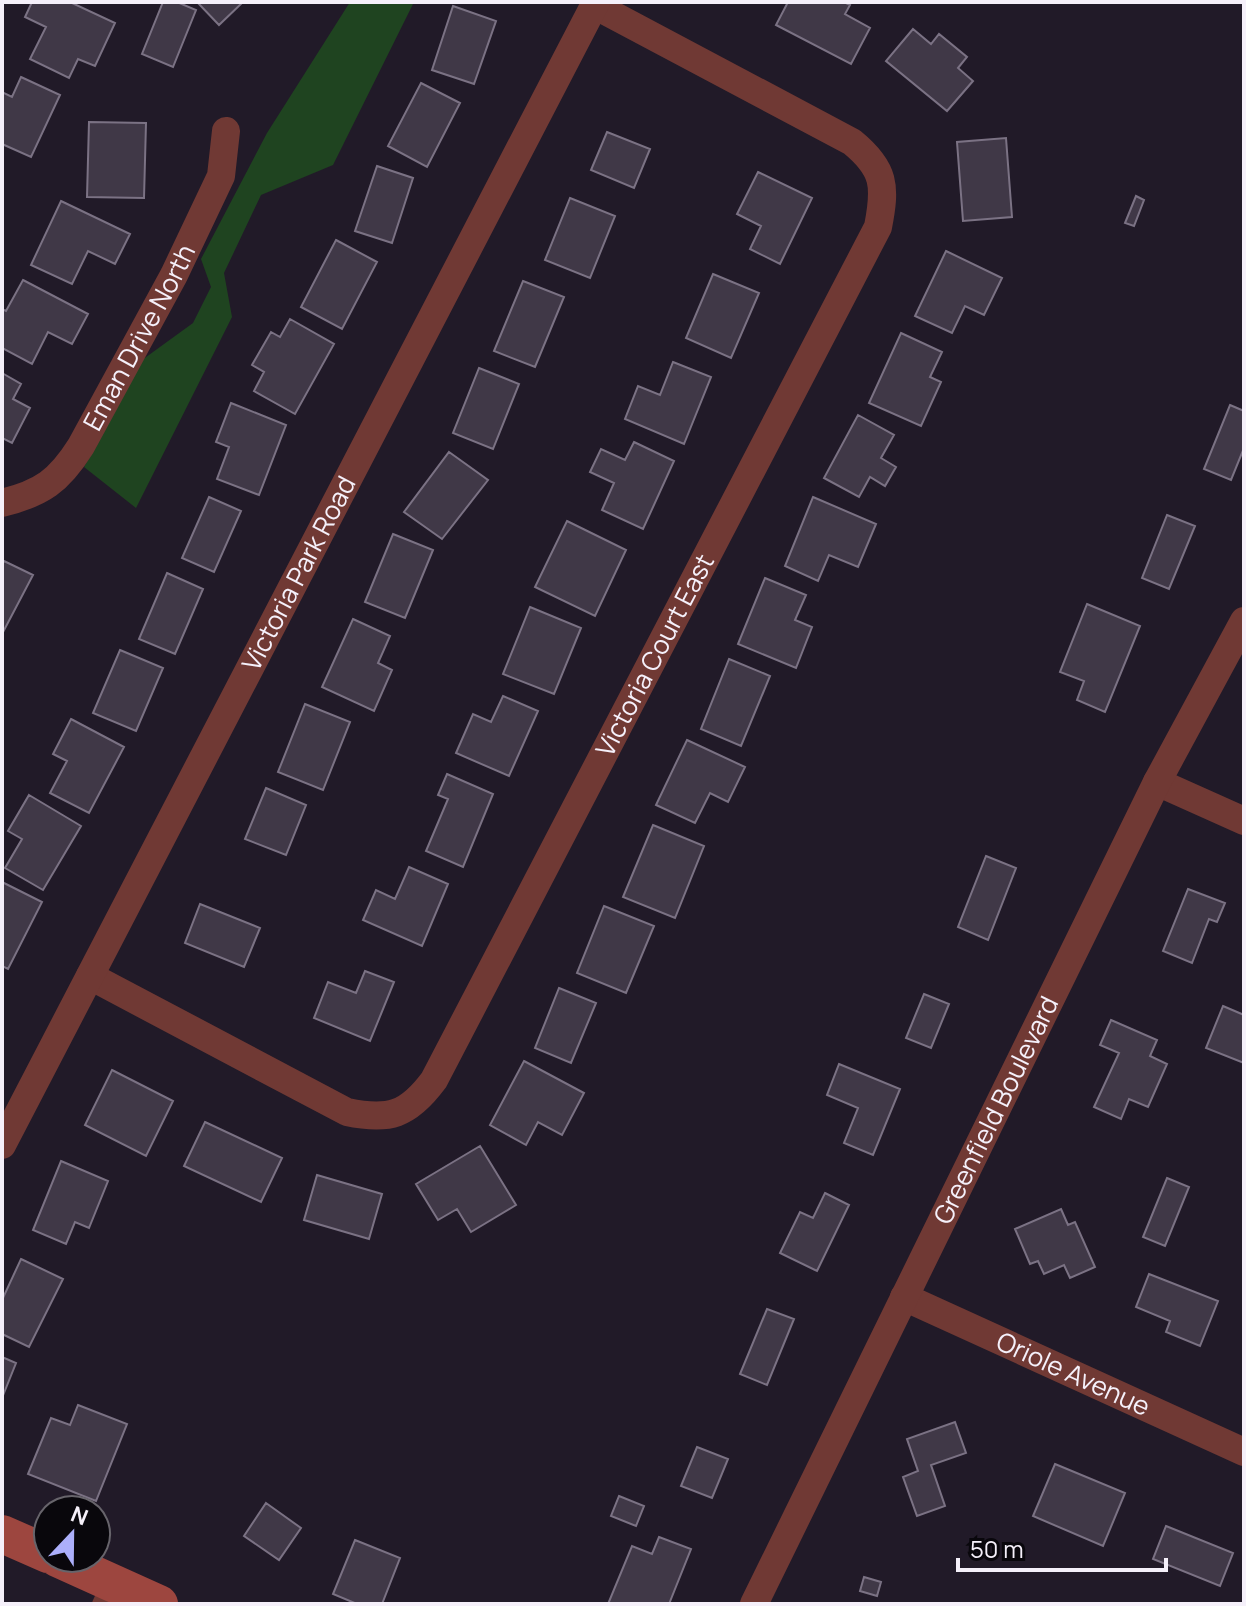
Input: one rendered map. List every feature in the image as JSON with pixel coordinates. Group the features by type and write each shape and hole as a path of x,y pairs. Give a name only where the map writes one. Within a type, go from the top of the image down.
{"main road":[{"path":"2,1534 32,1547"},
{"path":"78,1574 104,1593 159,1604"}],"street":[{"name":"Victoria Court East","path":"90,976 347,1112 373,1117 398,1114 420,1099 442,1066 798,381 878,227 884,196 881,177 871,157 852,142 595,4"},
{"name":"Victoria Park Road","path":"2,1145 595,4"},
{"name":"Eman Drive North","path":"2,503 28,496 51,484 81,446 174,275 221,176 226,131"},
{"name":"Greenfield Boulevard","path":"754,1604 1157,782 1244,621"},
{"path":"1157,782 1244,821"},
{"name":"Oriole Avenue","path":"904,1297 1244,1452"}],"green space":[{"path":"350,2 414,2 333,165 261,195 224,273 232,317 136,508 84,467 142,360 193,323 211,287 201,259 267,133"}],"building":[{"path":"32,2 70,2 115,23 95,66 78,59 69,78 30,59 46,27 25,17"},
{"path":"163,2 177,2 196,10 173,67 142,54"},
{"path":"197,2 243,2 219,25"},
{"path":"788,2 844,2 850,5 845,14 870,28 851,64 776,25"},
{"path":"453,6 496,21 474,84 432,70"},
{"path":"913,29 931,44 939,34 967,57 958,68 973,81 947,111 886,61"},
{"path":"21,77 60,95 31,157 2,144 2,92 12,97"},
{"path":"421,83 460,103 427,167 388,146"},
{"path":"89,122 146,123 144,198 87,197"},
{"path":"607,132 650,149 634,188 591,170"},
{"path":"1006,138 1012,217 963,221 957,142"},
{"path":"377,166 413,178 392,243 355,231"},
{"path":"758,172 812,198 780,264 750,249 761,226 737,214"},
{"path":"1136,196 1144,200 1134,226 1125,223"},
{"path":"570,198 615,216 590,278 545,260"},
{"path":"61,201 130,234 115,264 88,251 72,284 31,265"},
{"path":"336,240 377,262 342,329 301,307"},
{"path":"946,251 1002,278 984,315 965,306 952,333 915,316"},
{"path":"713,274 759,293 731,358 686,338"},
{"path":"23,280 88,314 72,344 48,332 32,364 2,348 2,309 6,311"},
{"path":"523,281 564,297 535,367 494,351"},
{"path":"290,319 334,344 295,414 254,391 264,372 252,365 271,332 280,337"},
{"path":"901,333 942,352 930,377 941,382 921,426 869,403"},
{"path":"673,362 711,377 684,444 625,419 638,386 660,395"},
{"path":"479,368 519,384 493,449 453,433"},
{"path":"2,373 21,384 13,399 30,408 12,443 2,438"},
{"path":"231,403 286,425 259,495 217,479 229,447 216,442"},
{"path":"1230,405 1244,411 1244,448 1231,480 1204,469"},
{"path":"858,415 894,435 881,458 896,467 885,486 870,477 859,497 824,478"},
{"path":"634,442 674,461 643,529 602,510 614,483 590,472 601,449 625,460"},
{"path":"449,452 488,480 442,539 404,512"},
{"path":"209,497 241,511 214,572 182,558"},
{"path":"813,497 876,524 858,567 829,555 818,581 785,566"},
{"path":"1167,515 1195,526 1169,589 1142,578"},
{"path":"567,521 626,550 595,616 535,587"},
{"path":"393,534 433,550 405,618 365,602"},
{"path":"4,561 33,575 2,634 2,565"},
{"path":"167,573 203,589 175,654 139,639"},
{"path":"765,578 806,595 795,620 812,627 796,668 738,644"},
{"path":"1087,604 1140,626 1105,712 1077,700 1084,681 1060,672"},
{"path":"530,607 581,628 554,694 503,674"},
{"path":"353,619 390,636 378,663 392,670 374,711 322,687"},
{"path":"120,650 163,668 136,731 93,713"},
{"path":"729,659 770,676 741,746 701,729"},
{"path":"503,696 538,711 509,776 456,753 473,714 491,722"},
{"path":"305,704 350,722 323,790 278,772"},
{"path":"71,719 124,747 89,813 50,793 67,761 53,754"},
{"path":"687,740 745,767 728,802 710,793 695,823 656,805"},
{"path":"447,774 493,794 463,867 426,851 448,799 438,795"},
{"path":"266,788 306,805 286,855 245,839"},
{"path":"29,795 81,826 43,890 5,868 22,839 8,831"},
{"path":"653,825 704,846 675,918 623,897"},
{"path":"986,856 1016,868 988,940 958,927"},
{"path":"409,867 448,884 422,946 363,920 376,890 395,899"},
{"path":"2,882 42,902 8,969 2,966"},
{"path":"1188,889 1225,903 1217,922 1209,919 1192,963 1163,951"},
{"path":"200,904 260,928 244,967 185,943"},
{"path":"604,906 654,926 626,993 577,973"},
{"path":"365,971 394,982 370,1041 314,1018 328,982 356,993"},
{"path":"559,988 596,1003 571,1063 535,1048"},
{"path":"924,994 949,1004 931,1048 906,1038"},
{"path":"1223,1006 1244,1015 1244,1063 1206,1048"},
{"path":"1111,1020 1157,1040 1150,1056 1167,1064 1148,1107 1129,1099 1121,1119 1094,1107 1119,1053 1100,1045"},
{"path":"524,1061 584,1093 562,1135 538,1122 526,1145 490,1125"},
{"path":"839,1064 900,1089 873,1155 844,1143 858,1108 827,1095"},
{"path":"112,1070 173,1101 146,1156 85,1125"},
{"path":"205,1122 282,1158 261,1202 184,1166"},
{"path":"480,1146 516,1205 471,1232 457,1209 438,1220 416,1184"},
{"path":"61,1161 108,1181 89,1228 75,1222 66,1244 33,1230"},
{"path":"317,1175 382,1194 369,1239 304,1220"},
{"path":"1167,1178 1189,1187 1165,1246 1143,1237"},
{"path":"825,1193 849,1205 817,1271 780,1253 800,1212 813,1218"},
{"path":"1061,1209 1068,1225 1075,1222 1095,1267 1070,1278 1064,1265 1044,1274 1038,1261 1030,1264 1015,1229"},
{"path":"21,1259 63,1279 29,1347 2,1334 2,1300"},
{"path":"1149,1274 1218,1301 1200,1346 1166,1332 1170,1321 1136,1307"},
{"path":"767,1309 794,1319 767,1385 740,1374"},
{"path":"2,1357 16,1363 2,1398"},
{"path":"78,1405 127,1424 99,1494 78,1494 28,1474 51,1418 70,1425"},
{"path":"955,1422 966,1453 931,1465 945,1506 917,1516 903,1477 918,1471 907,1439"},
{"path":"697,1447 728,1459 712,1498 681,1486"},
{"path":"1055,1464 1125,1493 1103,1546 1033,1516"},
{"path":"619,1496 644,1506 636,1526 611,1516"},
{"path":"266,1503 301,1528 279,1560 244,1536"},
{"path":"1166,1526 1233,1553 1220,1586 1153,1559"},
{"path":"659,1537 691,1549 669,1604 608,1604 632,1546 652,1554"},
{"path":"355,1540 400,1558 382,1604 357,1604 333,1594"},
{"path":"864,1577 881,1582 877,1596 860,1591"}]}
